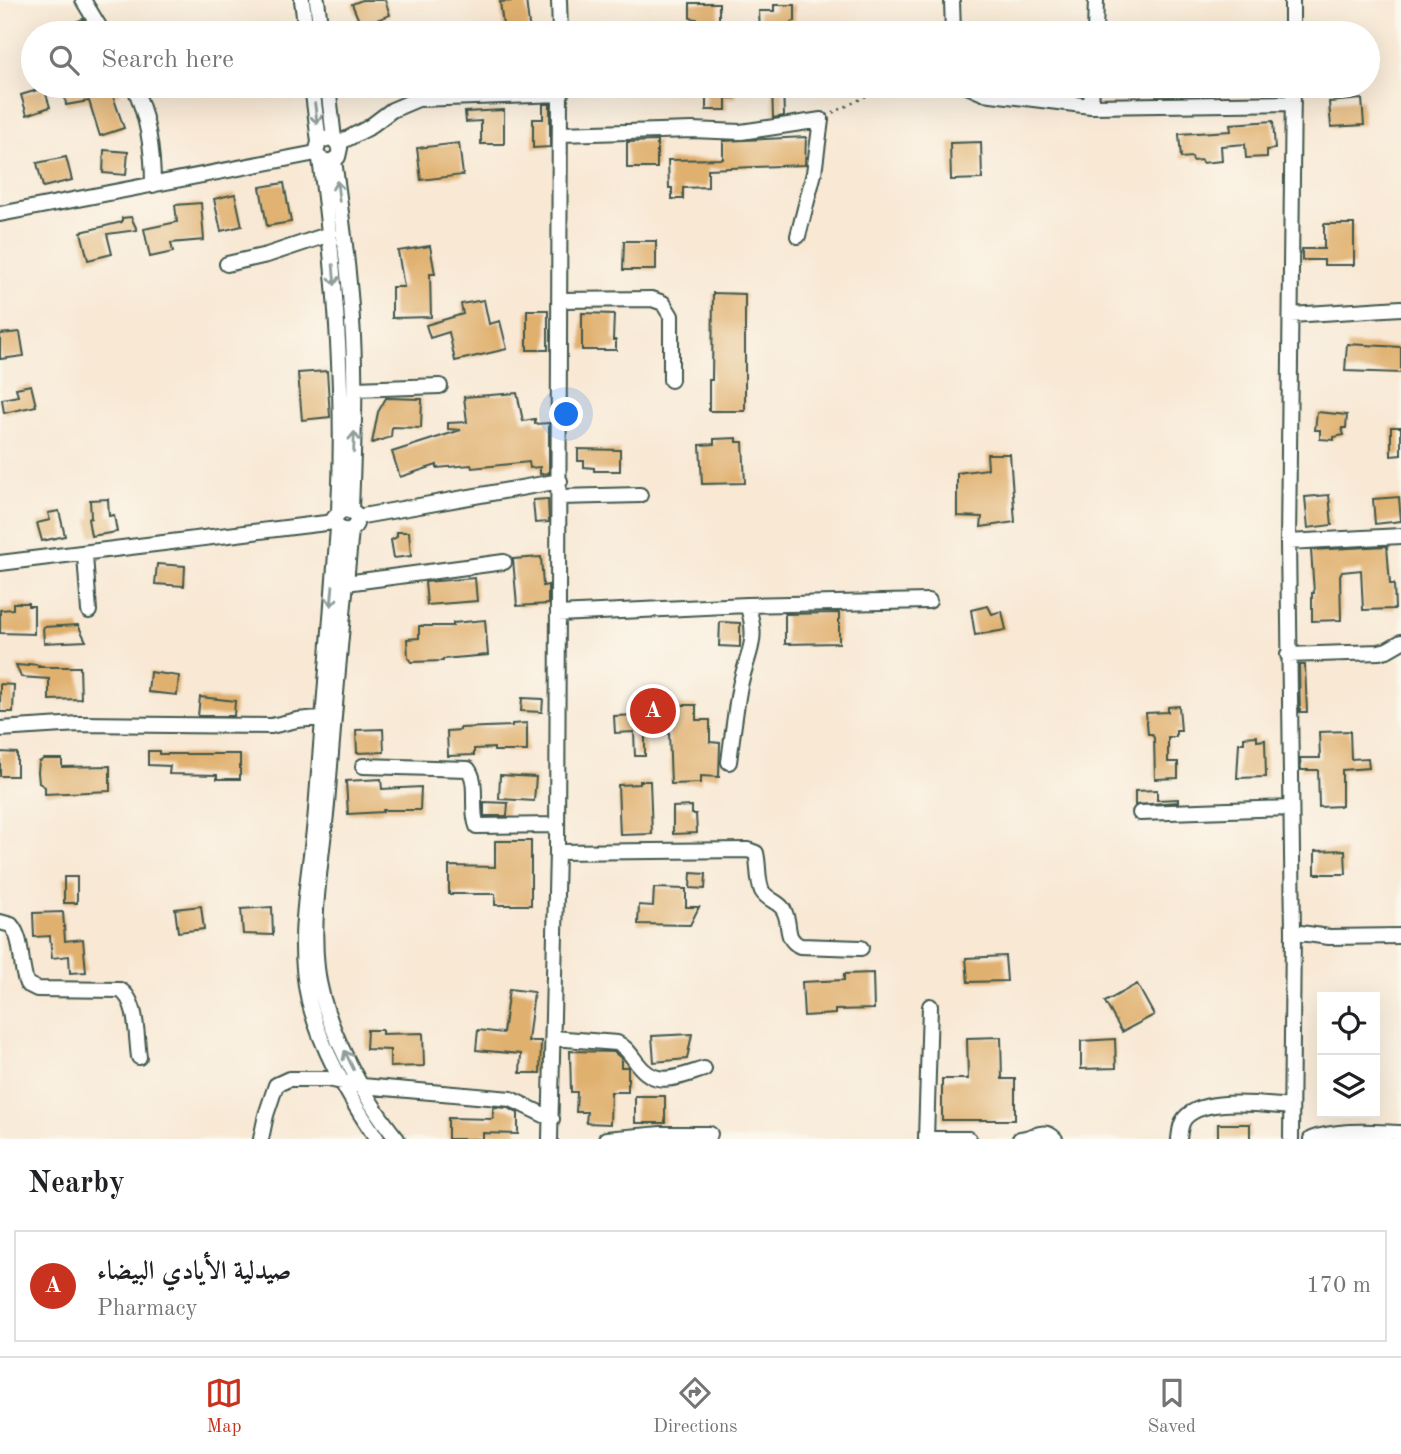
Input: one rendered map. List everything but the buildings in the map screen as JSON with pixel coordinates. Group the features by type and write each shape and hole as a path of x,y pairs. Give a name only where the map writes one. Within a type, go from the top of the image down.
{"street":[{"path":"83,0 96,21"},
{"path":"302,0 305,21"},
{"path":"317,0 320,21"},
{"path":"559,0 560,21"},
{"path":"952,0 953,21"},
{"path":"1096,21 1097,0"},
{"path":"1292,0 1292,21"},
{"path":"138,98 151,145 153,185"},
{"path":"314,98 347,358 355,389 328,717 318,892 317,970 329,1020 362,1086 383,1122 397,1139"},
{"path":"0,214 322,153 340,153 330,98"},
{"path":"377,1139 344,1082 314,1018 304,968 308,885 346,583 342,427 347,358 348,269 322,153 329,138 336,141 368,128 392,110 418,99 434,98"},
{"path":"550,1139 557,852 560,98"},
{"path":"1025,98 1091,106 1293,103"},
{"path":"1091,98 1091,106"},
{"path":"1291,1139 1293,932 1288,542 1293,98"},
{"path":"561,134 692,130 741,132 821,120 814,173 798,236"},
{"path":"227,264 267,256 330,234"},
{"path":"561,300 652,299 663,303 671,316 671,380"},
{"path":"1292,315 1401,308"},
{"path":"355,389 440,386"},
{"path":"0,563 85,555 560,489 640,495"},
{"path":"1288,542 1401,536"},
{"path":"85,555 89,611"},
{"path":"346,583 504,562"},
{"path":"558,614 747,605 929,601"},
{"path":"729,762 739,689 753,644 753,626 747,605"},
{"path":"1288,655 1379,652 1401,642"},
{"path":"0,729 79,724 271,726 328,717"},
{"path":"363,766 468,769 472,776 477,825 557,825"},
{"path":"1140,813 1292,808"},
{"path":"557,852 748,850 756,853 762,891 768,899 782,907 792,942 800,946 862,948"},
{"path":"0,922 11,925 16,933 22,972 27,984 37,989 120,990 127,994 139,1057"},
{"path":"1293,932 1329,937 1401,936"},
{"path":"930,1006 926,1139 969,1139"},
{"path":"553,1038 617,1043 624,1046 649,1076 667,1080 704,1069"},
{"path":"261,1139 276,1085 298,1078 511,1099 552,1119"},
{"path":"1179,1139 1180,1127 1186,1117 1211,1105 1291,1107"},
{"path":"1020,1139 1044,1132 1050,1133 1055,1139"},
{"path":"1311,1139 1348,1132 1401,1133"},
{"path":"606,1139 661,1134 710,1134"}],"path":[{"path":"821,120 863,98"}],"place":[{"name":"صيدلية الأيادي البيضاء","path":"653,711"}]}
